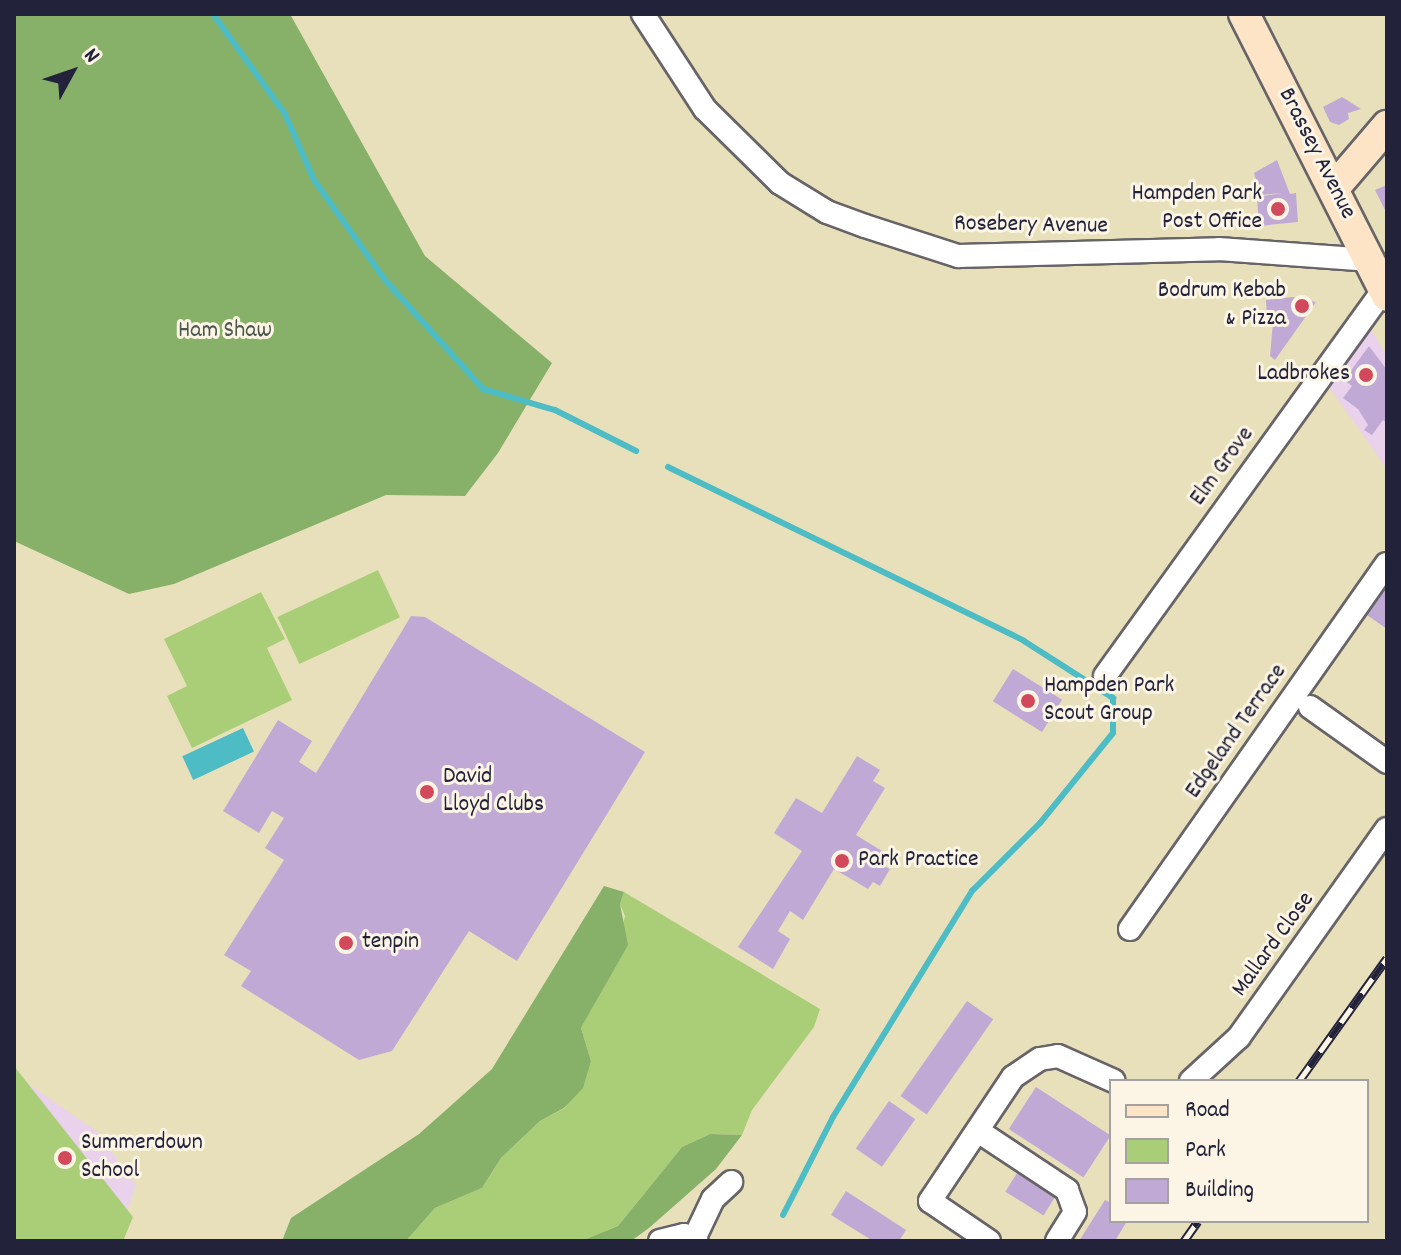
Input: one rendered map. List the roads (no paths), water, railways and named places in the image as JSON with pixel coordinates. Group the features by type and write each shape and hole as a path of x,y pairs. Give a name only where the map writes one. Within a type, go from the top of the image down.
{"street":[{"name":"Rosebery Avenue","path":"643,14 705,109 780,183 827,212 865,226 958,256 1219,249 1370,260"},
{"name":"Brassey Avenue","path":"1244,14 1385,292"},
{"path":"1334,188 1387,126"},
{"name":"Elm Grove","path":"1105,676 1385,292"},
{"name":"Edgeland Terrace","path":"1130,929 1387,564"},
{"path":"1310,707 1387,762"},
{"name":"Mallard Close","path":"1193,1079 1239,1037 1387,829"},
{"path":"989,1241 930,1201 1013,1077 1040,1059 1072,1060 1110,1079"},
{"path":"978,1131 1067,1190 1075,1212 1057,1241"},
{"path":"660,1241 673,1236 695,1240 713,1199 731,1182"}],"water":[{"path":"243,728 254,752 193,780 182,756"}],"waterway":[{"path":"213,14 285,114 314,180 385,280 483,389 555,410 636,451"},
{"path":"668,467 1024,641 1113,698 1113,733 1040,823 972,891 833,1117 783,1215"}],"railway":[{"path":"1300,1079 1387,958"},
{"path":"1184,1241 1197,1223"}],"place":[{"name":"Hampden Park Post Office","path":"1278,209"},
{"name":"Bodrum Kebab & Pizza","path":"1302,306"},
{"name":"Ladbrokes","path":"1366,375"},
{"name":"Hampden Park Scout Group","path":"1028,701"},
{"name":"David Lloyd Clubs","path":"427,792"},
{"name":"Park Practice","path":"842,861"},
{"name":"tenpin","path":"346,943"},
{"name":"Summerdown School","path":"65,1158"}],"park label":[{"name":"Ham Shaw","path":"225,332"}]}
